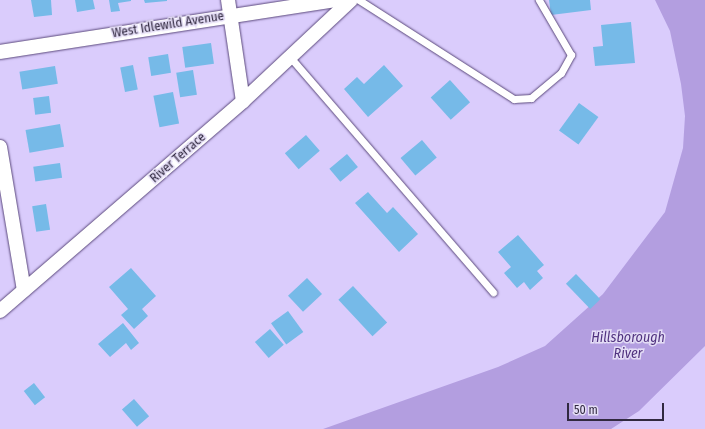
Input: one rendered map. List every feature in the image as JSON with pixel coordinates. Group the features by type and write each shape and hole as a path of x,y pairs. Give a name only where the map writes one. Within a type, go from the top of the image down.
{"street":[{"path":"228,0 243,101"},
{"name":"West Idlewild Avenue","path":"0,52 335,0"},
{"name":"River Terrace","path":"0,311 243,101 351,0"},
{"path":"0,148 24,290"}],"lane":[{"path":"358,0 514,99 531,98 561,73 570,55 539,0"},
{"path":"290,57 493,292"}],"water":[{"name":"Hillsborough River","path":"655,0 705,0 705,346 639,411 611,429 323,429 498,367 545,346 603,294 665,212 683,148 685,116 681,84 670,31"}],"building":[{"path":"31,0 51,0 52,15 34,17"},
{"path":"75,0 93,0 95,9 77,12"},
{"path":"109,0 131,1 118,3 120,11 111,12"},
{"path":"144,0 167,0 167,1 145,3"},
{"path":"549,0 590,0 591,10 551,15"},
{"path":"631,22 635,63 595,66 593,47 603,46 601,25"},
{"path":"211,43 214,64 185,68 182,47"},
{"path":"168,54 171,73 151,76 148,57"},
{"path":"133,65 138,90 125,92 120,67"},
{"path":"384,65 403,86 368,117 344,89 357,77 364,84"},
{"path":"55,66 58,84 22,89 19,72"},
{"path":"193,70 197,95 180,97 176,73"},
{"path":"450,80 470,102 451,120 431,97"},
{"path":"173,92 179,123 159,127 153,96"},
{"path":"49,96 51,113 35,115 33,98"},
{"path":"579,103 598,117 578,145 559,131"},
{"path":"60,124 64,147 30,153 26,130"},
{"path":"306,135 320,151 299,169 285,153"},
{"path":"422,140 437,158 415,176 401,158"},
{"path":"347,154 358,167 340,182 329,169"},
{"path":"60,163 62,178 35,182 33,167"},
{"path":"368,192 387,213 393,207 418,234 399,252 355,203"},
{"path":"46,204 50,230 36,232 32,206"},
{"path":"518,235 544,265 537,271 543,278 530,290 524,282 517,288 504,273 511,267 498,252"},
{"path":"131,268 156,296 142,309 148,316 134,329 121,315 128,309 109,287"},
{"path":"576,274 600,299 590,309 566,284"},
{"path":"307,278 322,294 303,312 288,296"},
{"path":"353,286 387,323 372,336 338,300"},
{"path":"288,311 303,332 286,344 271,323"},
{"path":"123,323 139,343 131,350 126,343 110,357 98,344"},
{"path":"270,329 284,345 269,358 255,342"},
{"path":"34,383 45,397 35,405 24,391"},
{"path":"134,399 149,416 137,427 122,409"}]}
